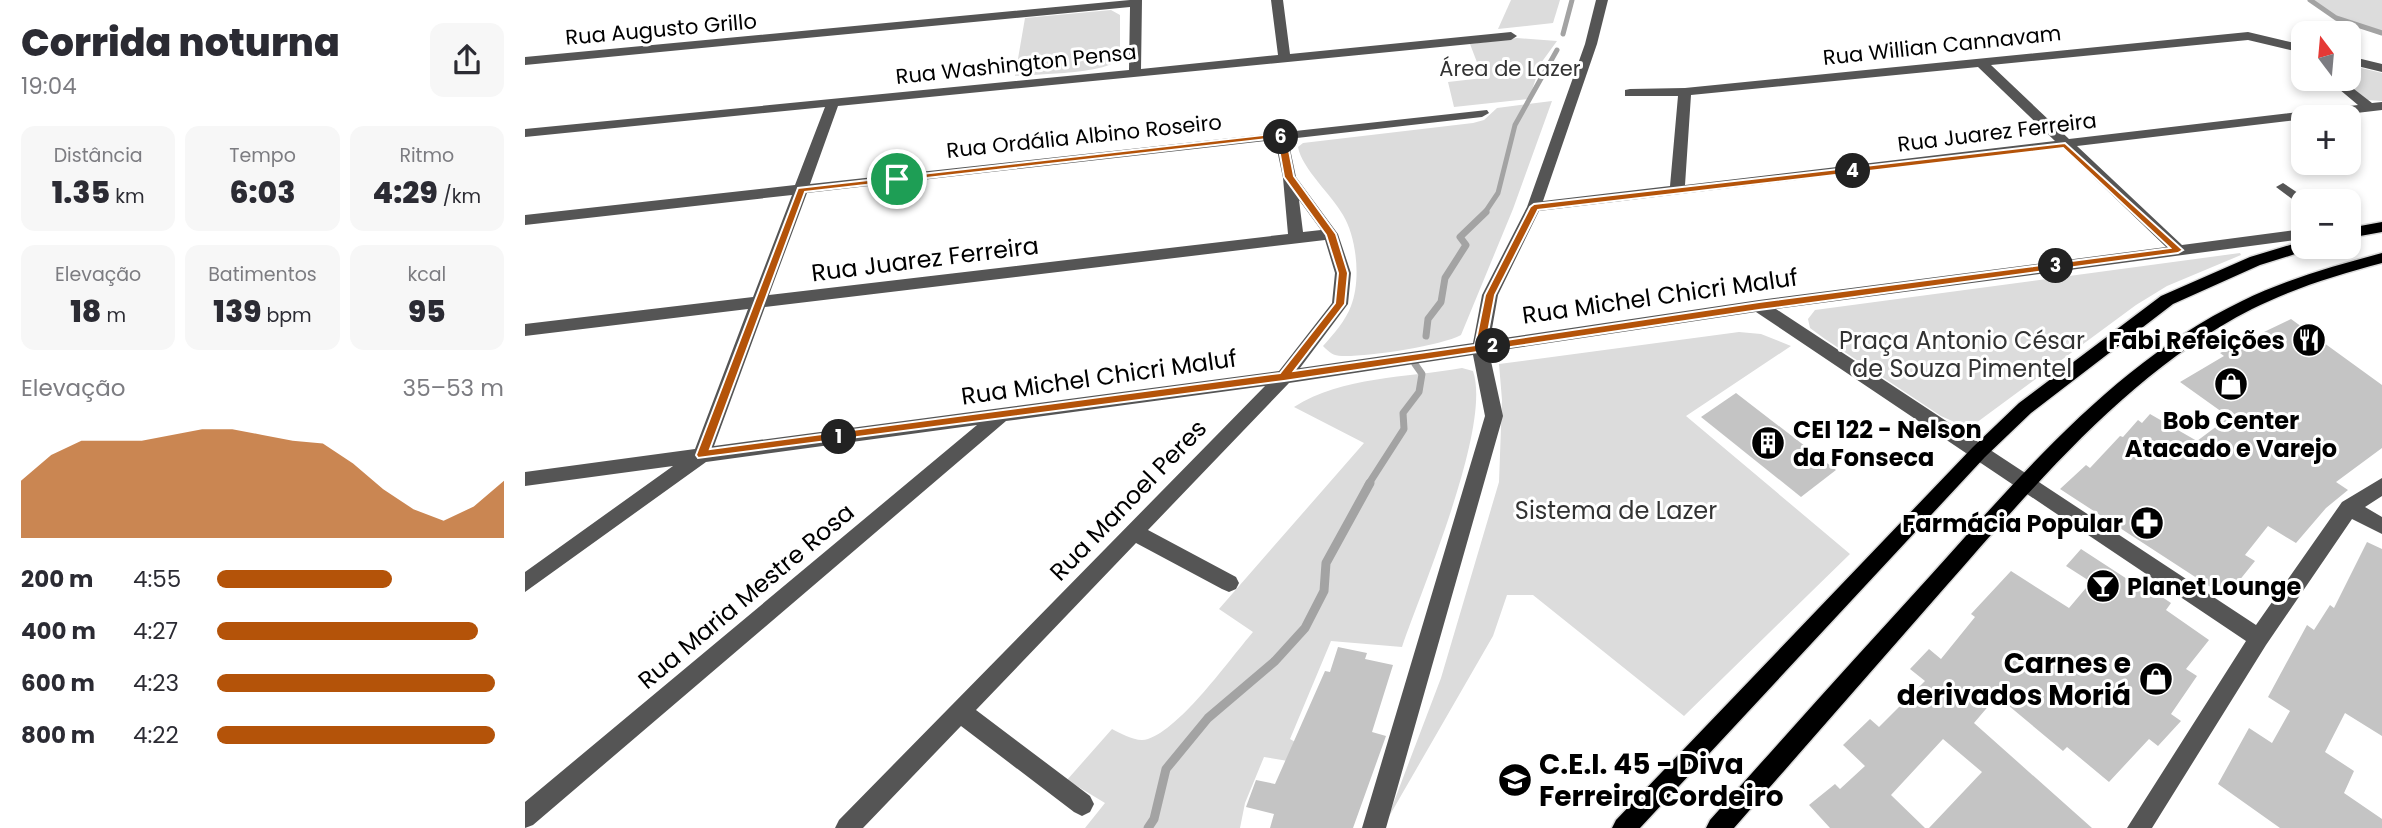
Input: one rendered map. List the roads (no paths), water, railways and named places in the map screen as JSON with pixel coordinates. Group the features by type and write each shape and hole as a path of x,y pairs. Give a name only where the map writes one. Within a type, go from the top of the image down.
{"main road":[{"path":"2361,231 2382,227"},
{"path":"1625,828 1979,452 2025,408 2168,300 2255,261 2291,250"},
{"path":"1718,828 2025,482 2134,379 2221,316 2351,263 2382,258"}],"street":[{"path":"1277,0 1285,58"},
{"path":"1374,828 1495,416 1480,348 1490,295 1534,207 1591,44 1602,0"},
{"path":"1135,73 1136,2"},
{"name":"Rua Augusto Grillo","path":"525,61 1136,2"},
{"name":"Rua Washington Pensa","path":"525,133 1511,36"},
{"name":"Rua Willian Cannavam","path":"1630,93 1685,92 2248,36 2291,46"},
{"path":"1980,62 2178,250"},
{"path":"2361,63 2382,68"},
{"path":"2351,91 2376,107"},
{"path":"1677,192 1685,92"},
{"path":"525,583 702,455 833,103"},
{"name":"Rua Juarez Ferreira","path":"1534,207 2376,107"},
{"name":"Rua Ordália Albino Roseiro","path":"525,220 1482,114"},
{"name":"Rua Manoel Peres","path":"1281,135 1296,238"},
{"name":"Rua Manoel Peres","path":"847,828 1284,377 1340,304 1343,273 1331,234 1289,177"},
{"path":"2283,187 2291,193"},
{"name":"Rua Juarez Ferreira","path":"525,330 1331,234"},
{"name":"Rua Michel Chicri Maluf","path":"525,479 1284,377 1759,306 2291,236"},
{"path":"1759,306 2259,638"},
{"name":"Rua Maria Mestre Rosa","path":"525,817 1001,415"},
{"path":"2139,828 2259,638 2349,508 2382,486"},
{"path":"2349,508 2382,526"},
{"path":"1134,532 1229,583"},
{"path":"960,712 1082,804"}],"waterway":[{"path":"1563,34 1572,0"},
{"path":"2310,0 2336,18 2382,33"},
{"path":"1484,214 1498,193 1515,125 1557,50"},
{"path":"1426,336 1428,319 1441,302 1445,278 1466,245 1460,237 1484,214"},
{"path":"1368,485 1404,429 1403,413 1419,392 1422,374 1415,364"},
{"path":"1148,828 1154,819 1166,769 1208,718 1275,661 1305,628 1324,591 1326,563 1370,483"}],"place":[{"name":"Fabi Refeições","path":"2309,340"},
{"name":"Bob Center Atacado e Varejo","path":"2231,384"},
{"name":"CEI 122 - Nelson da Fonseca","path":"1768,443"},
{"name":"Farmácia Popular","path":"2147,523"},
{"name":"Planet Lounge","path":"2103,586"},
{"name":"Carnes e derivados Moriá","path":"2156,679"},
{"name":"C.E.I. 45 - Diva Ferreira Cordeiro","path":"1515,780"}],"park label":[{"name":"Área de Lazer","path":"1510,68"},
{"name":"Praça Antonio César de Souza Pimentel","path":"1962,354"},
{"name":"Sistema de Lazer","path":"1616,510"}]}
